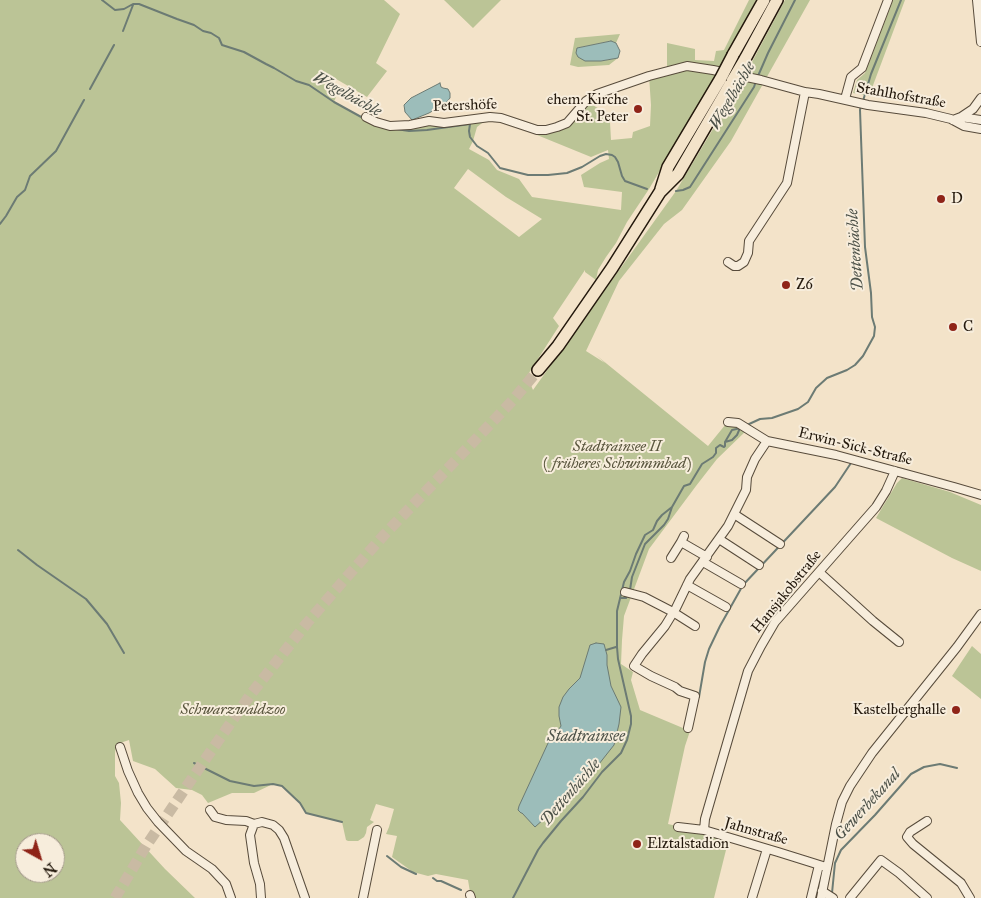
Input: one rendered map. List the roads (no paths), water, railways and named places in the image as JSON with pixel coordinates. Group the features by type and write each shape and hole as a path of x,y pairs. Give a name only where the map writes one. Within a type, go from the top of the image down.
{"highway":[{"path":"660,192 668,167 764,0"},
{"path":"538,370 558,346 612,268 660,192 678,174 777,0"}],"street":[{"name":"Stahlhofstraße","path":"845,99 851,78 862,68 888,0"},
{"path":"977,0 981,42"},
{"name":"Stahlhofstraße","path":"586,101 597,94 649,76 687,66 761,80 805,92 868,105 981,120"},
{"path":"728,262 734,266 744,262 750,241 788,183 805,92"},
{"path":"957,118 973,109 981,98"},
{"name":"Petershöfe","path":"366,117 390,126 410,125 429,121 444,123 490,117 501,118 536,130 546,130 567,123 586,101"},
{"name":"Stahlhofstraße","path":"957,118 964,126 981,129"},
{"name":"Erwin-Sick-Straße","path":"728,422 738,423 767,441 838,456 980,494"},
{"path":"688,728 695,696 680,691 675,686 651,676 634,666 665,626 687,585 728,526 746,490 747,477 755,459 767,441"},
{"name":"Hansjakobstraße","path":"704,830 705,819 748,671 761,646 775,622 876,507 895,471"},
{"path":"734,514 780,544"},
{"path":"671,558 683,539 705,559 741,584"},
{"path":"719,539 759,565"},
{"path":"819,572 899,642"},
{"path":"687,585 726,607"},
{"path":"625,592 644,597 674,612 695,626"},
{"path":"811,898 823,866 842,802 850,786 872,753 981,614"},
{"path":"120,747 128,771 147,808 162,827 186,851 212,869 226,884 231,898"},
{"path":"210,810 215,817 226,820 246,821 254,824 262,822 272,825 279,830 290,853 305,898"},
{"path":"926,821 910,832 907,837 961,883 970,898"},
{"path":"254,824 250,835 251,846 260,884 261,898"},
{"name":"Jahnstraße","path":"678,826 704,830 823,866"},
{"path":"363,898 377,830"},
{"path":"752,898 767,849"},
{"path":"850,898 881,860 900,873 927,898"},
{"path":"823,866 826,895"}],"water":[{"path":"611,41 616,43 620,51 618,58 585,61 578,57 576,53 577,48"},
{"path":"440,83 441,87 448,89 450,98 445,104 412,120 405,112 404,105 411,98"},
{"name":"Stadtrainsee","path":"596,643 604,644 611,686 621,707 614,745 599,764 592,764 567,801 564,801 535,827 518,810 519,806 549,741 561,726 559,707 563,697 580,678 590,645"}],"waterway":[{"name":"Wegelbächle","path":"102,0 115,10 139,4 194,25 219,38 222,45 244,52 296,81 309,85 363,118"},
{"name":"Wegelbächle","path":"758,76 795,0"},
{"name":"Dettenbächle","path":"863,101 871,74 901,0"},
{"path":"123,31 133,5"},
{"path":"90,89 114,45"},
{"name":"Wegelbächle","path":"676,191 690,187 756,81"},
{"path":"0,224 17,197 25,190 30,176 56,151 84,100"},
{"name":"Dettenbächle","path":"747,425 760,419 772,418 798,409 808,402 816,388 827,378 855,365 863,356 874,336 875,327 872,317 865,247 861,105"},
{"name":"Wegelbächle","path":"396,129 409,131 427,130 470,124 470,137 477,146 488,153 500,168 528,175 567,173 582,167 600,156 612,155 618,162 625,181 647,189"},
{"name":"Dettenbächle","path":"725,442 732,440 740,428"},
{"name":"Dettenbächle","path":"513,898 543,843 602,772 621,753 627,740 631,716 618,659 617,611 624,582 645,535 653,530 657,521 672,507 684,486 690,484 702,464 713,457 716,453 716,448 720,445 725,446 725,442 732,430 741,428"},
{"path":"699,697 709,649 743,585 835,487 851,463"},
{"name":"Dettenbächle","path":"630,590 632,577 645,544 664,525 672,507"},
{"path":"18,550 86,599 107,624 124,653"},
{"name":"Dettenbächle","path":"620,598 626,598 627,596"},
{"path":"606,650 616,647"},
{"path":"194,763 230,781 254,786 273,784 282,786 300,803 306,813 342,822"},
{"name":"Gewerbekanal","path":"832,893 835,863 841,850 911,774 924,767 940,764 957,768"},
{"path":"387,856 401,867 416,874"},
{"path":"433,878 461,890"}],"tunnel":[{"path":"115,898 146,846 204,761 251,694 307,623 384,535 513,400 538,370"}],"place":[{"name":"ehem. Kirche St. Peter","path":"638,109"},
{"name":"D","path":"941,199"},
{"name":"Z6","path":"786,285"},
{"name":"C","path":"953,327"},
{"name":"Kastelberghalle","path":"956,710"},
{"name":"Elztalstadion","path":"637,844"}],"park label":[{"name":"Stadtrainsee II (früheres Schwimmbad)","path":"617,456"},
{"name":"Schwarzwaldzoo","path":"233,710"}]}
